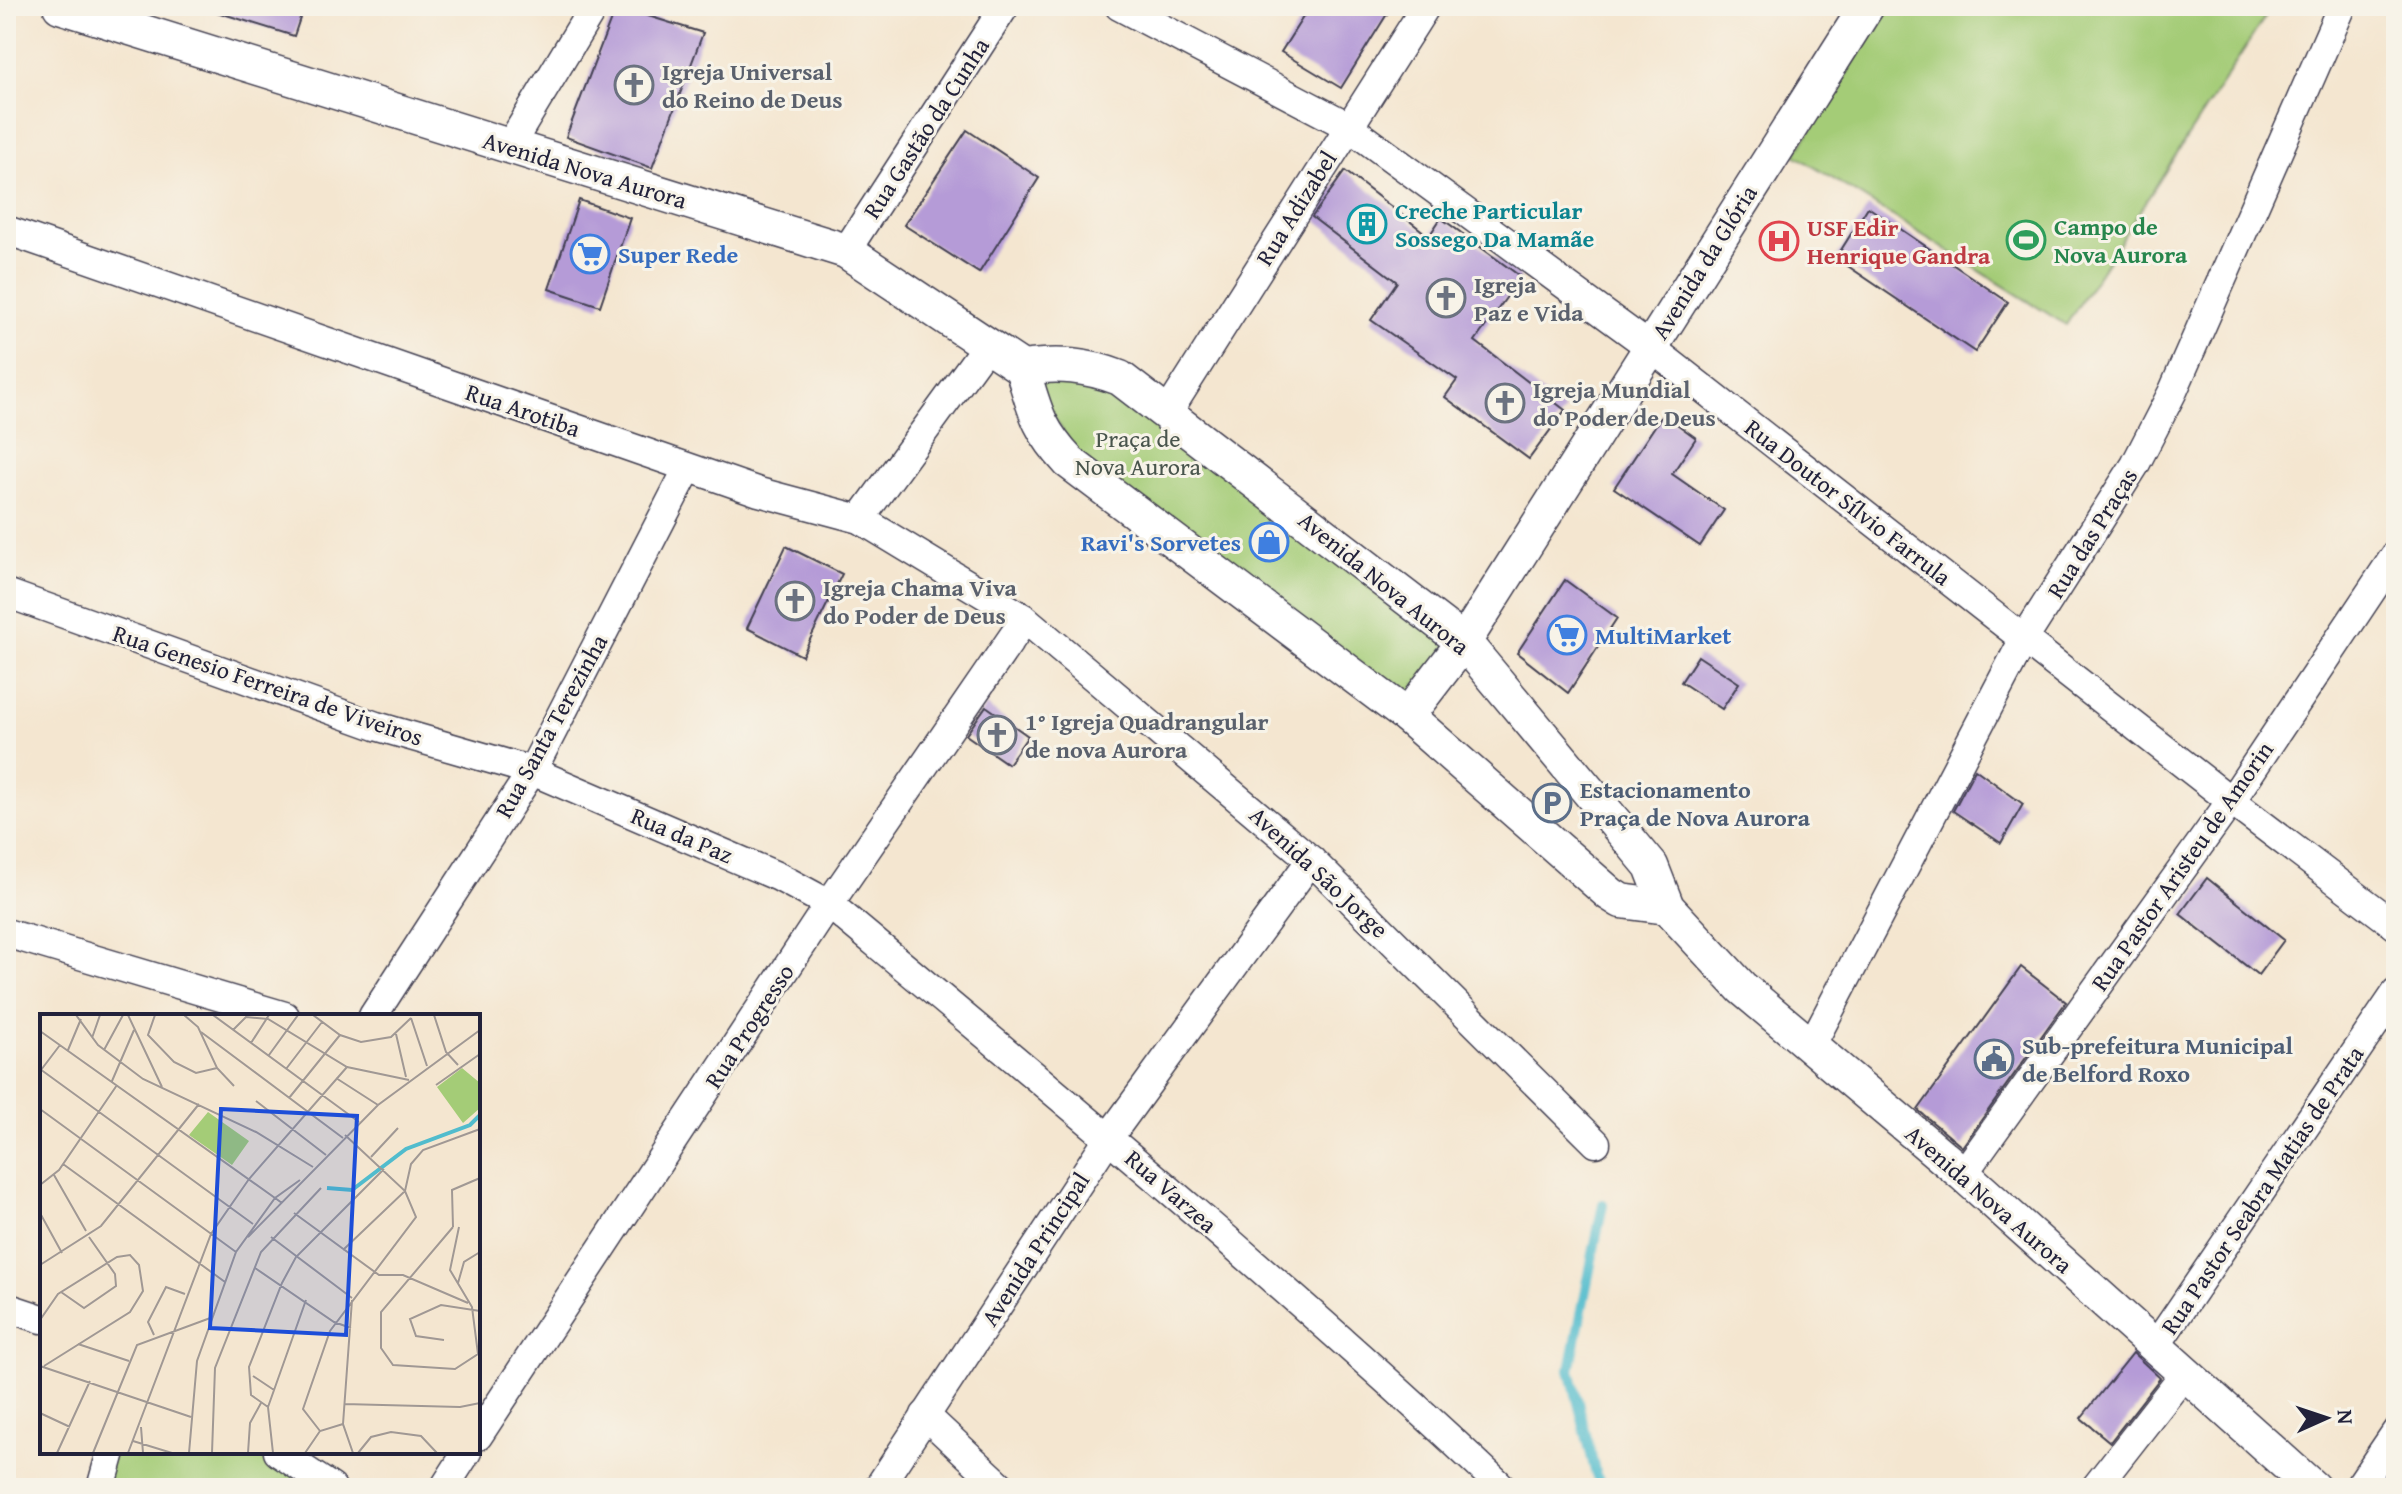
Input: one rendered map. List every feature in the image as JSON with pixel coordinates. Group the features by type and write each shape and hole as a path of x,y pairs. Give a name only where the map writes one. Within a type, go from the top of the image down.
{"street":[{"name":"Avenida Nova Aurora","path":"60,6 117,17 509,147 846,251 1022,368 1060,363 1092,367 1120,378 1464,642 1651,866 1667,907 1742,988 1963,1174 2313,1488"},
{"path":"509,147 594,6"},
{"name":"Rua Gastão da Cunha","path":"846,251 1005,6"},
{"name":"Rua Doutor Sílvio Farrula","path":"1119,6 1348,126 1650,347 2231,801 2396,926"},
{"name":"Rua Adizabel","path":"1168,412 1426,6"},
{"name":"Avenida da Glória","path":"1407,716 1464,642 1867,6"},
{"name":"Rua das Praças","path":"1811,1046 2024,639 2135,465 2173,391 2342,6"},
{"name":"Rua Arotiba","path":"6,230 688,468 759,492 860,519 1025,619"},
{"path":"860,519 987,345"},
{"path":"1022,368 1038,422 1046,438 1069,462 1407,716 1610,894 1621,901 1667,907"},
{"name":"Rua Santa Terezinha","path":"374,1014 532,771 688,468"},
{"name":"Rua Pastor Aristeu de Amorin","path":"1963,1174 2231,801 2396,554"},
{"name":"Rua Genesio Ferreira de Viveiros","path":"6,593 376,726 532,771"},
{"name":"Avenida São Jorge","path":"1025,619 1311,860 1596,1143"},
{"name":"Rua Progresso","path":"480,1433 829,904 1025,619"},
{"name":"Rua da Paz","path":"532,771 779,877 829,904"},
{"name":"Avenida Principal","path":"878,1488 1109,1137 1311,860"},
{"name":"Rua Varzea","path":"829,904 1109,1137 1379,1370 1503,1488"},
{"path":"6,933 278,1014"},
{"name":"Rua Pastor Seabra Matias de Prata","path":"2155,1347 2396,993"},
{"path":"6,1307 40,1318"},
{"path":"2095,1488 2185,1373"},
{"path":"925,1415 1003,1488"},
{"path":"2358,1488 2396,1432"},
{"path":"101,1488 110,1454"},
{"path":"281,1454 332,1488"},
{"path":"444,1488 466,1454"}],"green space":[{"name":"Campo de Nova Aurora","path":"1889,6 2272,6 2066,325 1795,155"},
{"name":"Praça de Nova Aurora","path":"1092,367 1464,642 1407,716 1095,481 1022,368"},
{"path":"110,1454 281,1454 332,1488 101,1488"}],"building":[{"path":"218,6 304,6 294,36 217,12"},
{"name":"Igreja Universal do Reino de Deus","path":"616,6 703,33 652,168 566,137"},
{"path":"1310,6 1392,6 1341,88 1281,52"},
{"path":"967,130 1039,178 979,273 904,225"},
{"path":"1345,171 1429,236 1441,218 1521,277 1475,341 1565,410 1529,459 1445,397 1457,380 1371,320 1397,282 1312,217"},
{"name":"Super Rede","path":"579,200 630,218 600,306 549,289"},
{"path":"1868,207 2008,302 1975,352 1836,258"},
{"path":"1663,414 1696,438 1672,474 1724,510 1700,546 1614,488"},
{"name":"Igreja Chama Viva do Poder de Deus","path":"786,546 842,574 802,656 747,628"},
{"name":"MultiMarket","path":"1565,580 1617,618 1568,693 1517,653"},
{"path":"1698,656 1739,683 1722,709 1681,682"},
{"name":"1° Igreja Quadrangular de nova Aurora","path":"986,706 1028,736 1008,764 966,735"},
{"path":"1975,769 2023,804 2001,843 1953,811"},
{"path":"2207,878 2284,940 2258,975 2180,914"},
{"name":"Sub-prefeitura Municipal de Belford Roxo","path":"2021,967 2066,1002 1962,1147 1918,1110"},
{"path":"2133,1353 2160,1378 2110,1442 2081,1418"}],"waterway":[{"path":"1603,1204 1570,1370 1596,1475 1604,1488"}],"place":[{"name":"Igreja Universal do Reino de Deus","path":"634,85"},
{"name":"Creche Particular Sossego Da Mamãe","path":"1367,224"},
{"name":"Campo de Nova Aurora","path":"2026,240"},
{"name":"USF Edir Henrique Gandra","path":"1779,241"},
{"name":"Super Rede","path":"590,254"},
{"name":"Igreja Paz e Vida","path":"1446,298"},
{"name":"Igreja Mundial do Poder de Deus","path":"1505,403"},
{"name":"Ravi's Sorvetes","path":"1269,542"},
{"name":"Igreja Chama Viva do Poder de Deus","path":"795,601"},
{"name":"MultiMarket","path":"1567,635"},
{"name":"1° Igreja Quadrangular de nova Aurora","path":"997,735"},
{"name":"Estacionamento Praça de Nova Aurora","path":"1552,803"},
{"name":"Sub-prefeitura Municipal de Belford Roxo","path":"1994,1059"}]}
